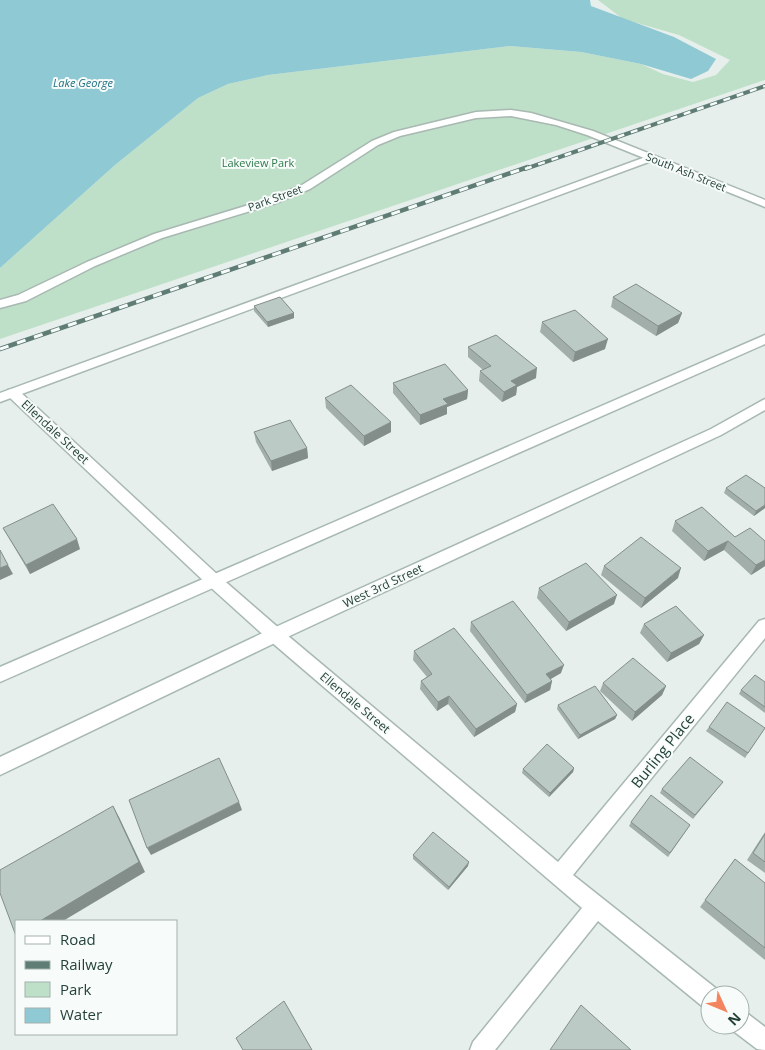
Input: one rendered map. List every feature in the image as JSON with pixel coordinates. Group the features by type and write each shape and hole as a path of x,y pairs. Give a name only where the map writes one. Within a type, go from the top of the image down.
{"street":[{"name":"Park Street","path":"0,304 22,298 91,264 158,236 272,201 306,187 375,143 397,134 476,115 512,113 559,123 607,140"},
{"name":"South Ash Street","path":"607,140 765,204"},
{"path":"7,395 652,158"},
{"path":"0,675 765,339"},
{"name":"Ellendale Street","path":"7,395 275,635 596,907 700,990"},
{"name":"West 3rd Street","path":"0,766 275,635 716,432 765,404"},
{"name":"Burling Place","path":"560,875 765,626"},
{"path":"481,1050 596,907"},
{"path":"750,1030 765,1041"}],"green space":[{"name":"Lakeview Park","path":"598,0 765,0 765,80 0,339 0,268 115,165 198,98 228,84 268,75 510,46 581,52 641,64 663,74 693,82 716,75 730,60 679,35 623,19"}],"water":[{"name":"Lake George","path":"0,0 590,0 591,6 674,37 716,59 708,71 691,79 641,64 581,52 510,46 268,75 228,84 198,98 115,165 0,268"}],"building":[{"path":"636,284 682,313 658,326 613,297"},
{"path":"280,297 294,313 267,322 254,306"},
{"path":"575,310 608,339 575,352 542,322"},
{"path":"496,335 537,368 511,381 517,385 504,392 480,371 491,366 468,347"},
{"path":"445,364 468,390 443,399 448,404 420,415 393,383"},
{"path":"351,385 391,422 364,436 325,398"},
{"path":"290,420 307,448 271,461 254,432"},
{"path":"746,475 765,488 765,505 756,511 726,488"},
{"path":"53,504 77,539 26,565 3,528"},
{"path":"702,507 735,537 750,528 765,541 765,560 756,565 728,541 708,551 675,521"},
{"path":"641,537 681,568 645,598 604,566"},
{"path":"0,550 8,565 0,568"},
{"path":"586,563 617,595 569,622 539,588"},
{"path":"513,601 564,665 546,674 552,681 527,695 471,622"},
{"path":"676,606 704,635 671,653 644,624"},
{"path":"454,628 517,704 476,729 449,696 438,702 421,681 432,674 414,651"},
{"path":"633,658 666,686 635,712 603,683"},
{"path":"755,675 765,682 765,707 741,690"},
{"path":"595,686 617,715 580,735 558,705"},
{"path":"727,702 765,728 748,753 709,727"},
{"path":"547,744 574,768 550,793 523,769"},
{"path":"690,757 723,782 695,815 662,789"},
{"path":"219,758 239,802 147,848 129,800"},
{"path":"651,795 690,825 670,853 631,822"},
{"path":"113,806 139,862 42,920 15,920 15,933 0,893 0,870"},
{"path":"433,832 469,862 449,887 413,855"},
{"path":"765,834 765,862 753,853"},
{"path":"735,859 765,883 765,948 705,900"},
{"path":"284,1001 312,1050 243,1050 236,1038"},
{"path":"581,1005 631,1050 550,1050"}],"railway":[{"path":"525,169 765,86"},
{"path":"0,349 528,167"}]}
